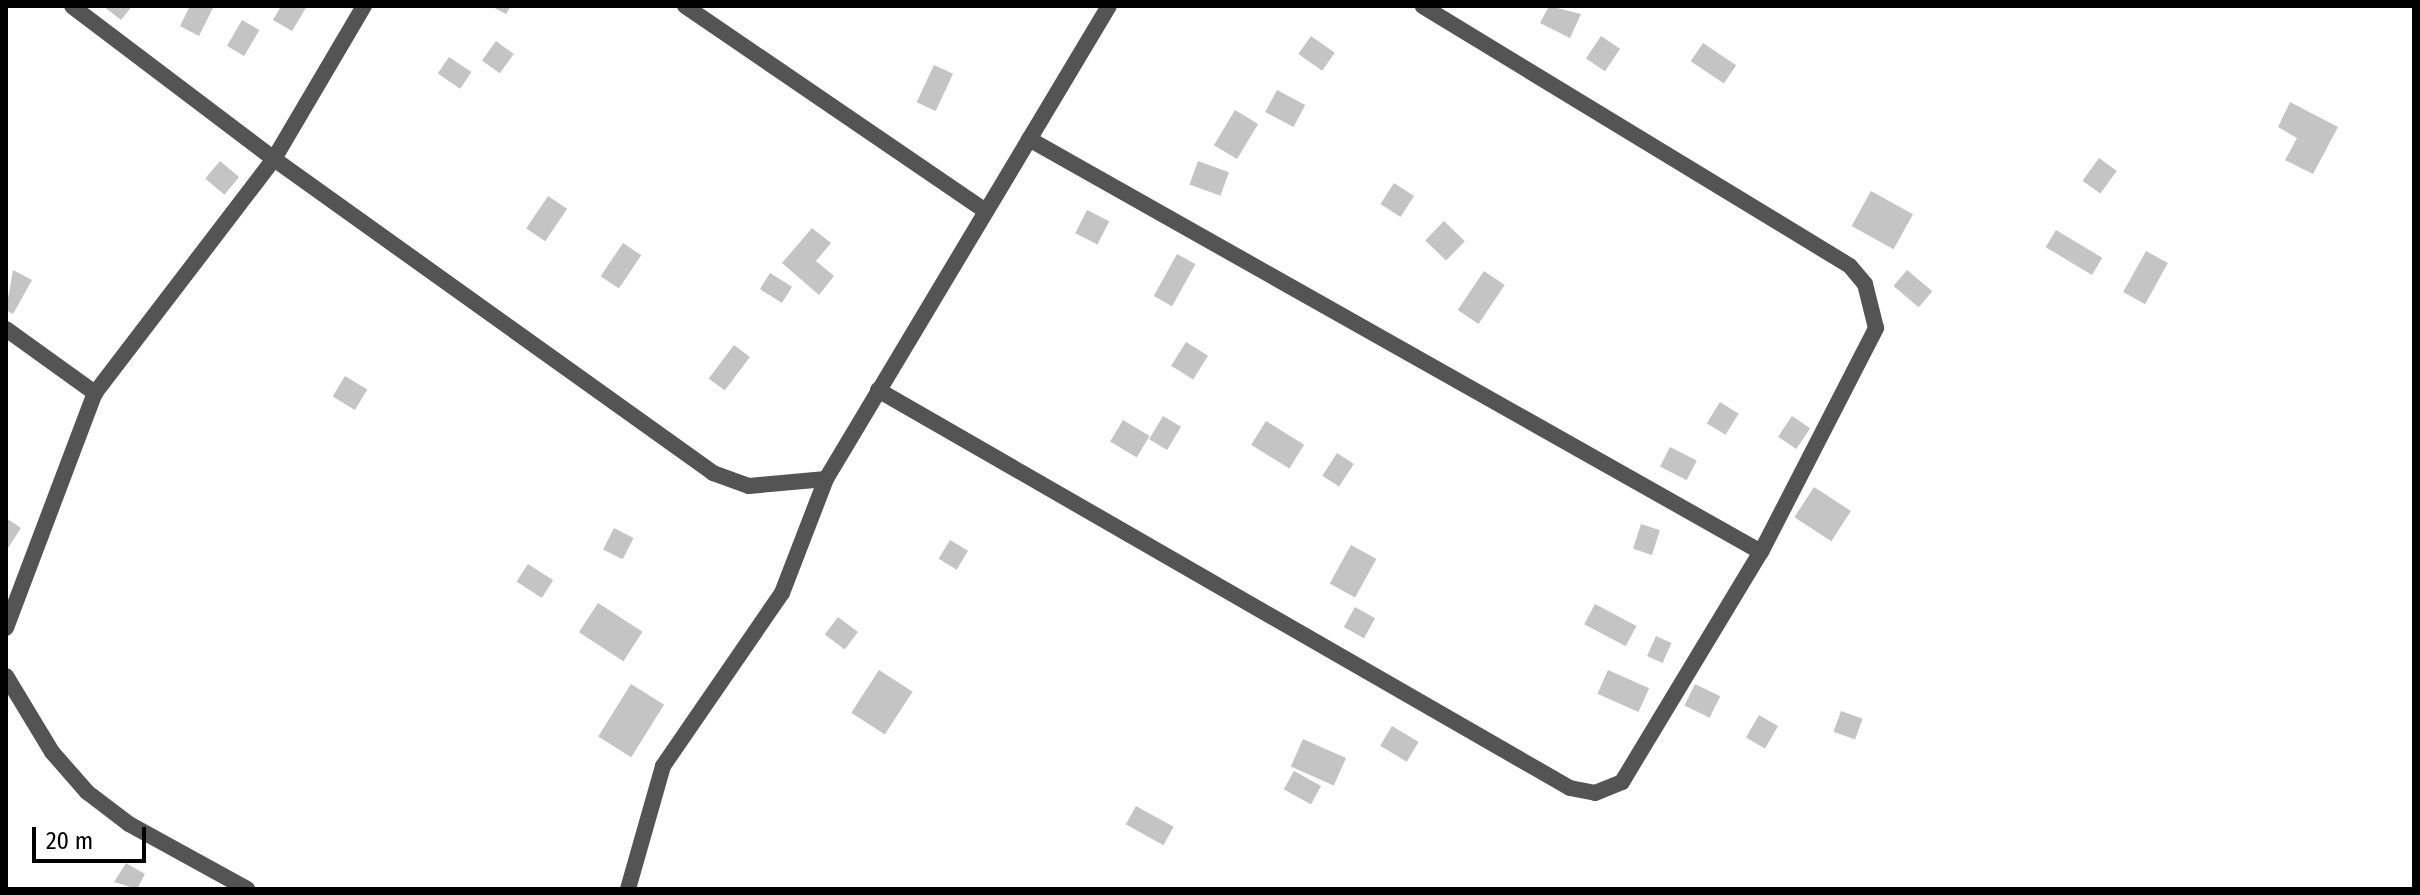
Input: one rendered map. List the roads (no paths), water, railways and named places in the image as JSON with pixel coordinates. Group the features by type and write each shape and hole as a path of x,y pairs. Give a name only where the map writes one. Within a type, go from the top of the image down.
{"street":[{"path":"72,6 274,159 713,473 749,486 826,479"},
{"path":"6,628 95,393 274,159 364,6"},
{"path":"685,6 986,211"},
{"path":"628,889 663,766 782,593 826,479 1109,6"},
{"path":"878,390 1570,788 1595,793 1622,782 1761,552 1876,328 1865,284 1850,266 1423,6"},
{"path":"1029,139 1761,552"},
{"path":"6,329 95,393"},
{"path":"6,676 52,752 87,792 129,824 247,889"}]}
